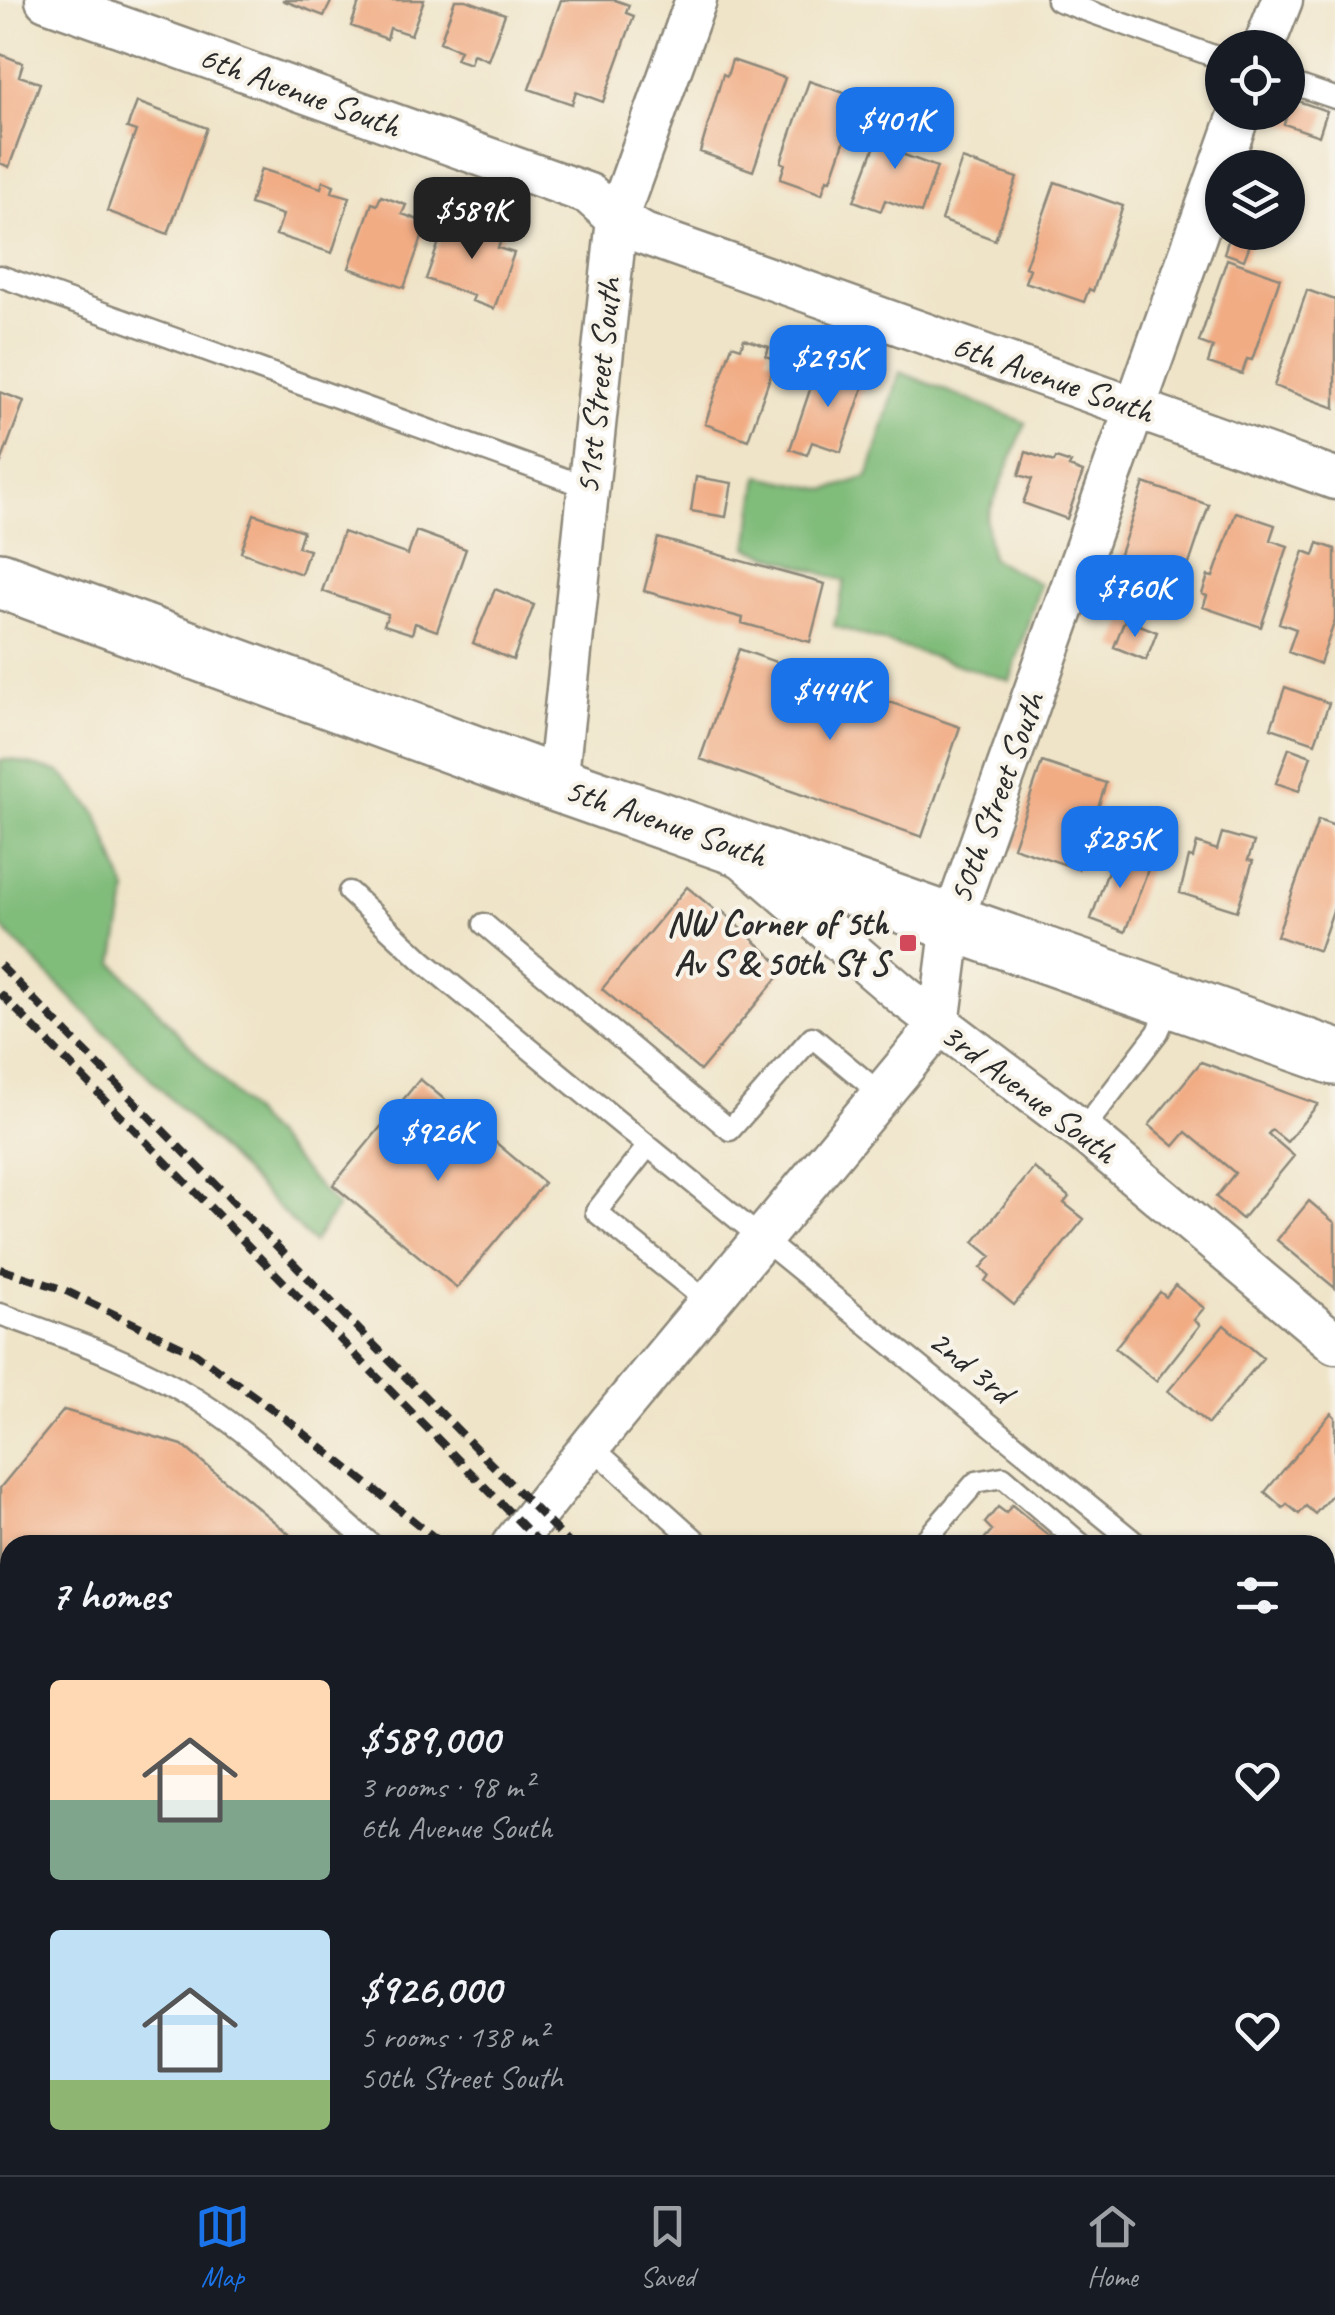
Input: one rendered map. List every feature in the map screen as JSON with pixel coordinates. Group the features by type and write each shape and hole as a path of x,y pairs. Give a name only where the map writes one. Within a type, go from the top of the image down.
{"street":[{"name":"6th Avenue South","path":"46,0 589,194 617,219 644,234 1335,479"},
{"name":"51st Street South","path":"557,784 617,219 696,0"},
{"path":"1270,30 1282,0"},
{"name":"50th Street South","path":"939,1025 952,923 1234,130"},
{"name":"5th Avenue South","path":"0,580 557,784 1335,1057"},
{"name":"3rd Avenue South","path":"724,842 939,1025 1082,1131 1335,1344"},
{"path":"520,1535 939,1025"}],"lane":[{"path":"1057,0 1205,53"},
{"path":"1305,88 1335,98"},
{"path":"0,276 588,487"},
{"name":"2nd 3rd","path":"349,892 423,961 1126,1535"},
{"path":"484,924 730,1130 812,1037 881,1094"},
{"path":"1082,1131 1158,1032 1172,998"},
{"path":"648,1146 596,1212 708,1302"},
{"path":"0,1314 78,1342 198,1400 361,1535"},
{"path":"591,1446 690,1535"},
{"path":"930,1535 976,1482 1003,1476 1071,1535"}],"green space":[{"path":"900,372 1026,423 986,520 991,558 1040,584 1010,681 834,626 845,581 748,548 759,476 827,490 868,477"},
{"path":"0,760 60,772 97,813 127,891 114,963 337,1207 313,1243 0,926"}],"building":[{"path":"282,0 332,0 324,16"},
{"path":"360,0 424,0 411,35 390,28 387,39 351,26"},
{"path":"455,0 505,14 488,60 473,54 470,64 456,59 460,50 440,42"},
{"path":"561,0 615,0 629,5 626,13 634,16 603,102 576,92 572,104 529,89"},
{"path":"0,54 23,63 19,76 40,83 9,167 0,163"},
{"path":"732,60 785,78 753,171 700,152 723,74 727,76"},
{"path":"809,81 859,98 831,180 827,179 822,194 780,179 785,164 781,162"},
{"path":"137,102 207,128 168,234 107,211 136,131 127,128"},
{"path":"1305,103 1327,111 1319,136 1302,130 1305,130"},
{"path":"888,111 908,117 896,152 937,167 921,213 885,200 881,211 854,201"},
{"path":"962,159 1017,178 995,240 941,220"},
{"path":"261,169 321,188 323,181 334,185 332,192 350,197 332,253 276,235 283,215 250,204"},
{"path":"1055,182 1123,206 1093,291 1089,289 1084,302 1025,282 1030,269 1025,267"},
{"path":"381,196 406,205 402,214 427,223 404,288 349,268 372,203 377,205"},
{"path":"466,218 504,232 498,248 514,253 494,309 472,301 474,296 426,279 444,228 460,234"},
{"path":"1225,250 1248,250 1244,260 1224,253"},
{"path":"1227,259 1280,278 1252,360 1247,359 1242,374 1208,363 1213,347 1199,342"},
{"path":"1307,290 1335,300 1335,408 1274,386"},
{"path":"744,339 769,347 766,356 776,360 748,440 705,424 732,345 741,348"},
{"path":"819,363 866,379 841,452 812,442 807,455 790,449"},
{"path":"0,392 24,401 0,465"},
{"path":"1026,452 1054,462 1056,458 1071,463 1069,467 1083,472 1067,519 1023,503 1032,479 1019,475"},
{"path":"696,477 732,483 726,517 691,511"},
{"path":"1144,483 1209,505 1184,579 1169,574 1162,596 1137,587 1144,565 1119,557"},
{"path":"1236,512 1275,525 1270,540 1288,546 1261,627 1203,607 1207,596 1202,594 1208,576 1213,577"},
{"path":"254,514 303,531 298,547 309,550 301,574 241,552"},
{"path":"416,531 466,549 437,631 415,623 412,634 384,625 388,614 322,591 343,532 408,555"},
{"path":"658,538 825,584 810,642 742,623 743,618 644,591"},
{"path":"1318,543 1335,549 1335,620 1320,664 1288,652 1296,629 1279,623 1304,551 1314,555"},
{"path":"495,589 534,605 513,660 473,643"},
{"path":"1125,619 1157,632 1146,660 1114,647"},
{"path":"739,649 960,727 922,837 700,759"},
{"path":"1285,687 1329,703 1315,743 1271,728"},
{"path":"1289,748 1311,756 1299,791 1276,783"},
{"path":"1042,762 1106,783 1078,869 1013,847"},
{"path":"1318,820 1335,826 1335,905 1319,951 1277,936"},
{"path":"1222,833 1254,842 1248,860 1253,861 1237,911 1180,893 1189,857 1193,858 1197,843 1217,850"},
{"path":"1115,851 1150,864 1125,932 1091,919"},
{"path":"687,887 721,915 723,912 785,969 700,1071 602,989"},
{"path":"1201,1062 1318,1104 1287,1142 1272,1130 1268,1134 1294,1156 1242,1219 1216,1197 1235,1173 1186,1132 1174,1146 1149,1125"},
{"path":"420,1079 544,1183 457,1288 333,1185"},
{"path":"1034,1168 1069,1197 1064,1203 1084,1219 1014,1305 985,1281 989,1275 981,1268 991,1256 974,1242"},
{"path":"1309,1201 1335,1223 1335,1288 1277,1240"},
{"path":"1175,1285 1204,1308 1194,1320 1200,1325 1156,1381 1115,1348 1160,1292 1166,1297"},
{"path":"1224,1325 1263,1358 1208,1424 1168,1391"},
{"path":"64,1410 182,1445 289,1534 0,1535 0,1488"},
{"path":"1331,1413 1335,1417 1335,1491 1315,1514 1306,1506 1299,1514 1287,1504 1283,1508 1265,1492"},
{"path":"1012,1505 1048,1535 988,1535 992,1530 985,1523 998,1507 1006,1513"}],"railway":[{"path":"0,965 561,1535"},
{"path":"0,993 532,1535"},
{"path":"0,1269 62,1289 195,1353 286,1419 431,1535"}],"place":[{"name":"NW Corner of 5th Av S & 50th St S","path":"908,943"}]}
